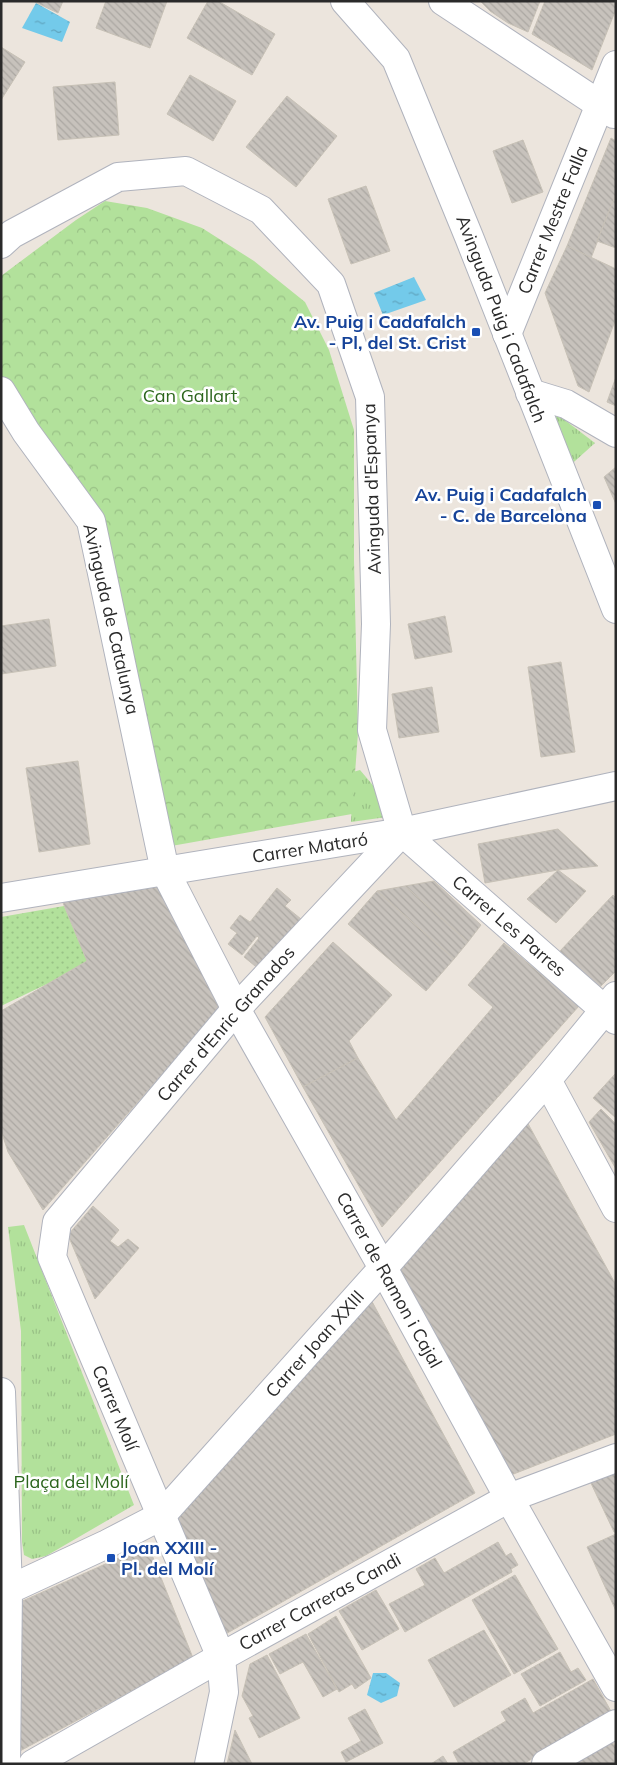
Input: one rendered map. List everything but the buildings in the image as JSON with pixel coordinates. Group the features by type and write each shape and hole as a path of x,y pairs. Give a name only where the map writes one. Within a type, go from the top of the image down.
{"street":[{"name":"Avinguda Puig i Cadafalch","path":"345,1 396,59 616,609"},
{"path":"368,1 374,35"},
{"path":"443,1 608,110"},
{"name":"Carrer Mestre Falla","path":"507,334 608,110 616,65"},
{"name":"Avinguda d'Espanya","path":"5,233 118,177 186,171 262,210 331,284 370,397 376,624 372,730 402,832"},
{"name":"Avinguda de Catalunya","path":"1,391 26,432 92,521 165,871"},
{"path":"530,393 566,404 616,434"},
{"name":"Carrer Mataró","path":"1,898 402,832 616,786"},
{"name":"Carrer Les Parres","path":"402,832 612,1009"},
{"name":"Carrer d'Enric Granados","path":"57,1222 236,1009 402,832"},
{"name":"Carrer de Ramon i Cajal","path":"165,871 236,1009 383,1268 509,1498 616,1687"},
{"name":"Carrer Joan XXIII","path":"5,1589 107,1544 161,1516 612,1009"},
{"path":"547,1080 616,1208"},
{"name":"Carrer Molí","path":"57,1222 52,1257 221,1657 224,1692 209,1764"},
{"path":"1,1392 6,1764"},
{"name":"Carrer Carreras Candi","path":"33,1764 221,1657 509,1498 616,1458"},
{"path":"548,1763 616,1724"}],"green space":[{"name":"Can Gallart","path":"105,201 147,208 202,228 254,261 305,302 329,350 354,430 354,560 358,733 352,814 160,848 104,519 1,382 1,276 76,220"},
{"path":"537,399 595,443 565,470"},
{"path":"360,770 387,802 394,816 351,822 353,772"},
{"path":"64,906 87,961 49,983 1,1006 1,917"},
{"name":"Plaça del Molí","path":"24,1225 134,1505 46,1556 32,1559 24,1555 22,1542 21,1331 8,1227"}],"water":[{"path":"36,3 70,22 62,42 22,28"},
{"path":"414,277 426,300 383,315 374,293"},
{"path":"373,1673 386,1673 400,1683 397,1696 381,1703 367,1695"}],"place":[{"name":"Av. Puig i Cadafalch - Pl, del St. Crist","path":"476,332"},
{"name":"Av. Puig i Cadafalch - C. de Barcelona","path":"597,505"},
{"name":"Joan XXIII - Pl. del Molí","path":"111,1558"}]}
